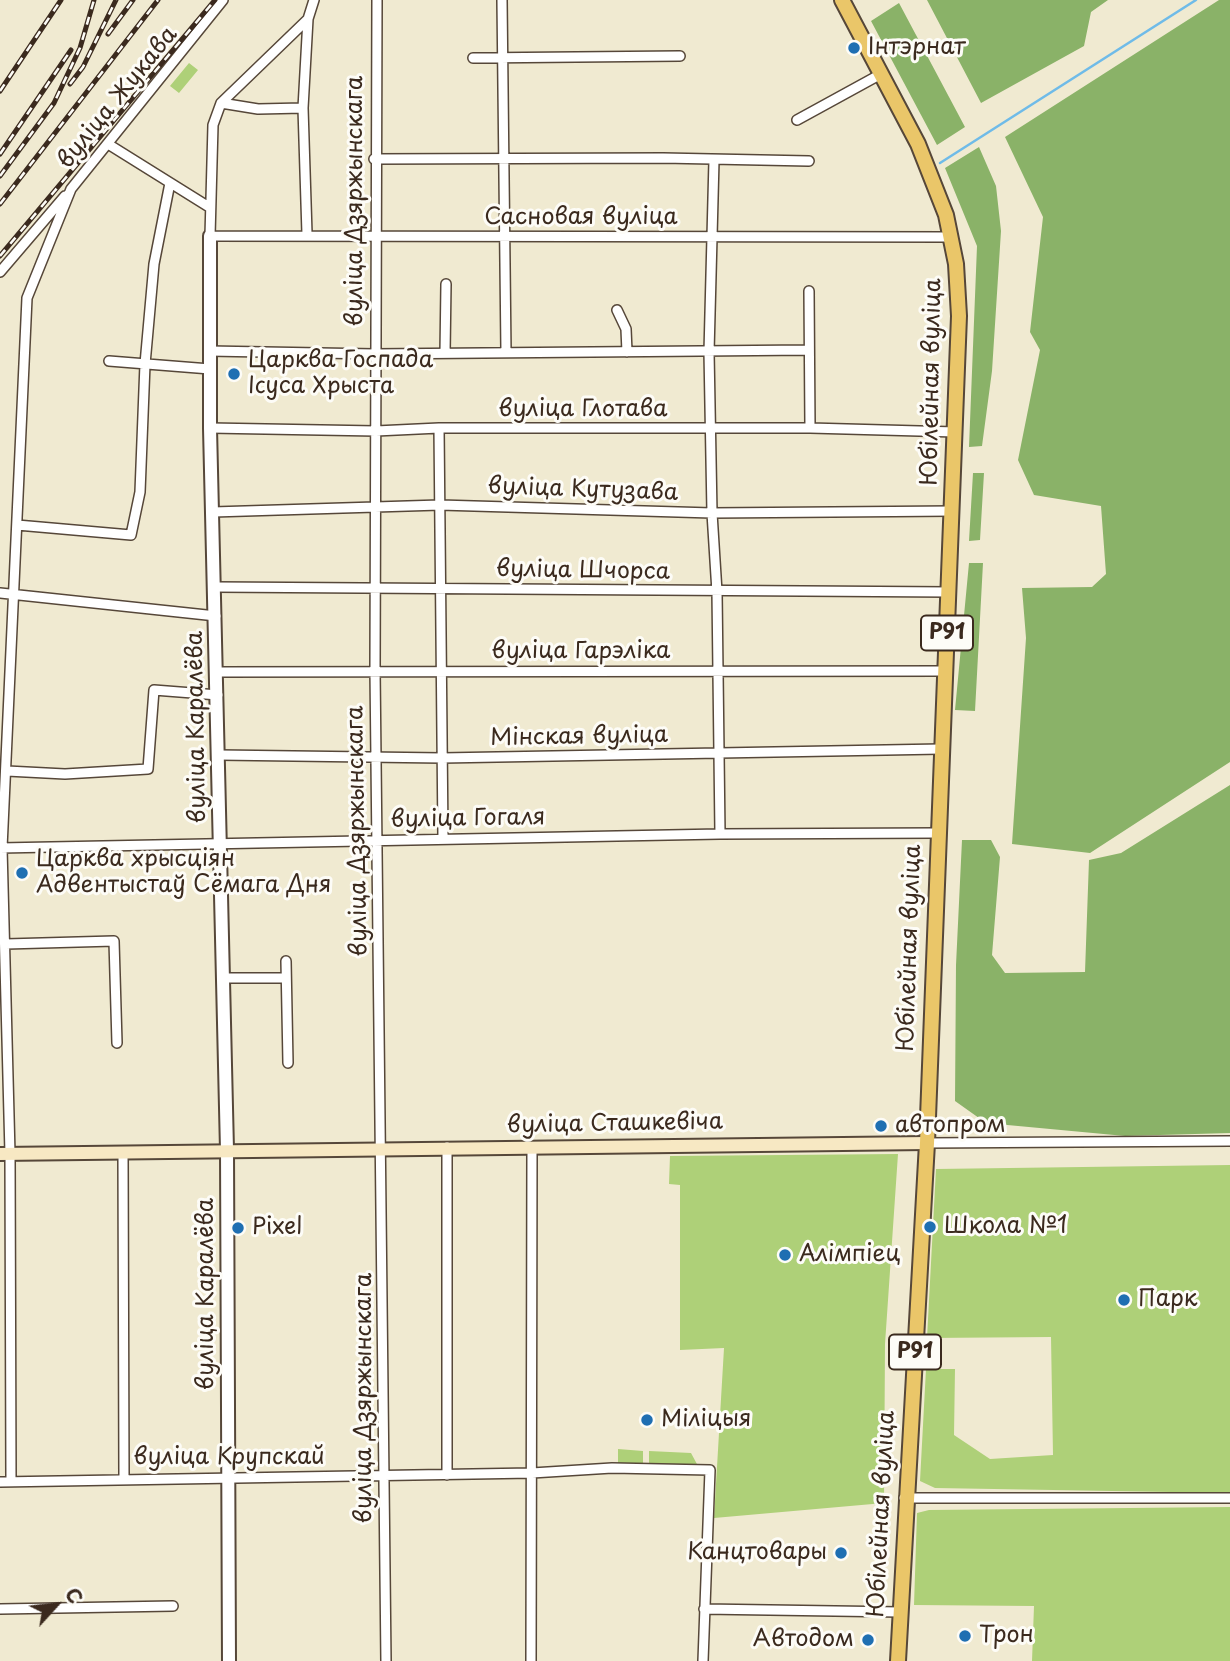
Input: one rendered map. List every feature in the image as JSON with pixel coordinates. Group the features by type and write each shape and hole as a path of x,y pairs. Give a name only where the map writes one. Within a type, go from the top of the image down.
{"main road":[{"name":"Р91","path":"842,0 926,164 951,237"},
{"name":"Юбілейная вуліца","path":"898,1661 904,1498 927,1143 940,749 956,432 960,316 951,237"},
{"name":"вуліца Сташкевіча","path":"5,1154 382,1147 927,1143"}],"street":[{"name":"вуліца Жукава","path":"11,1482 4,1061 6,944 1,848 7,771 27,298 71,189 223,0"},
{"path":"307,234 303,108 308,19 314,0"},
{"name":"вуліца Дзяржынскага","path":"377,0 374,159 374,670 382,1147 386,1661"},
{"path":"502,0 506,352"},
{"path":"221,103 308,19"},
{"path":"473,58 680,56"},
{"path":"797,120 881,74"},
{"path":"221,103 258,109 303,108"},
{"name":"вуліца Каралёва","path":"221,103 213,125 209,206 209,351 227,1150 229,1661"},
{"path":"108,144 209,206"},
{"path":"374,159 809,161"},
{"path":"714,160 709,352 712,513 717,592 720,834"},
{"path":"17,525 131,535 140,492 145,365 154,264 170,183"},
{"path":"0,272 71,189"},
{"name":"Сасновая вуліца","path":"210,236 307,234 376,238 951,237"},
{"path":"445,353 446,284"},
{"path":"809,290 810,428"},
{"path":"617,310 626,328 627,352"},
{"path":"209,351 375,354 808,350"},
{"path":"109,361 210,369"},
{"name":"вуліца Глотава","path":"210,428 376,431 439,428 810,428 956,432"},
{"path":"439,428 443,838"},
{"name":"вуліца Кутузава","path":"213,512 440,505 712,513 953,511"},
{"name":"вуліца Шчорса","path":"215,587 950,592"},
{"path":"0,593 216,616"},
{"name":"вуліца Гарэліка","path":"217,672 944,671"},
{"path":"7,771 65,774 148,769 154,690 218,695"},
{"name":"Мінская вуліца","path":"219,755 377,755 442,758 940,749"},
{"name":"вуліца Гогаля","path":"1,848 443,838 937,834"},
{"path":"6,944 114,941 117,1043"},
{"path":"286,961 288,1063"},
{"path":"223,978 286,978"},
{"name":"вуліца Сташкевіча","path":"927,1143 1230,1141"},
{"path":"447,1147 447,1475"},
{"path":"531,1661 532,1147"},
{"path":"122,1153 124,1478"},
{"name":"вуліца Крупскай","path":"0,1482 447,1475 612,1468 710,1470 704,1609"},
{"path":"904,1498 1230,1498"},
{"path":"0,1609 173,1606"},
{"path":"703,1661 704,1609 900,1612"}],"green space":[{"path":"927,0 1108,0 1091,12 1084,46 981,103"},
{"path":"1219,0 1230,0 1230,762 1090,853 1012,844 1026,638 1022,588 1092,587 1106,574 1101,506 1034,495 1018,460 1040,350 1030,332 1043,217 1005,137"},
{"path":"899,3 965,127 937,145 871,21"},
{"path":"189,63 198,70 179,93 170,86"},
{"path":"979,147 996,186 1001,231 992,371 982,446 969,447 977,246 945,168"},
{"path":"973,473 984,473 980,540 969,541"},
{"path":"969,563 983,563 975,711 955,710"},
{"path":"1230,785 1230,1133 1125,1136 986,1123 955,1101 956,965 962,840 991,840 1000,857 992,955 1005,973 1085,972 1089,860 1121,853"},
{"name":"Алімпіец","path":"898,1154 885,1344 884,1503 714,1518 724,1348 680,1350 680,1185 669,1184 670,1156"},
{"path":"1230,1165 1230,1493 935,1488 920,1481 926,1369 955,1369 954,1435 990,1459 1053,1455 1051,1337 927,1338 936,1169"},
{"path":"618,1449 643,1451 643,1465 618,1464"},
{"path":"649,1451 691,1453 698,1466 649,1465"},
{"path":"1230,1507 1230,1661 1032,1661 1034,1606 914,1605 917,1513 929,1510"}],"waterway":[{"path":"940,163 1196,0"}],"railway":[{"path":"0,91 61,0"},
{"path":"0,176 54,103 80,48 94,0"},
{"path":"70,84 83,67 116,0"},
{"path":"108,34 133,0"},
{"path":"0,204 158,0"},
{"path":"0,256 215,0"},
{"path":"0,154 71,50"}],"place":[{"name":"Інтэрнат","path":"854,48"},
{"name":"Царква Госпада Ісуса Хрыста","path":"234,374"},
{"name":"Царква хрысціян Адвентыстаў Сёмага Дня","path":"22,873"},
{"name":"автопром","path":"881,1126"},
{"name":"Школа №1","path":"930,1227"},
{"name":"Pixel","path":"238,1228"},
{"name":"Алімпіец","path":"785,1255"},
{"name":"Парк","path":"1124,1300"},
{"name":"Міліцыя","path":"647,1420"},
{"name":"Канцтовары","path":"841,1553"},
{"name":"Трон","path":"965,1636"},
{"name":"Автодом","path":"868,1640"}]}
